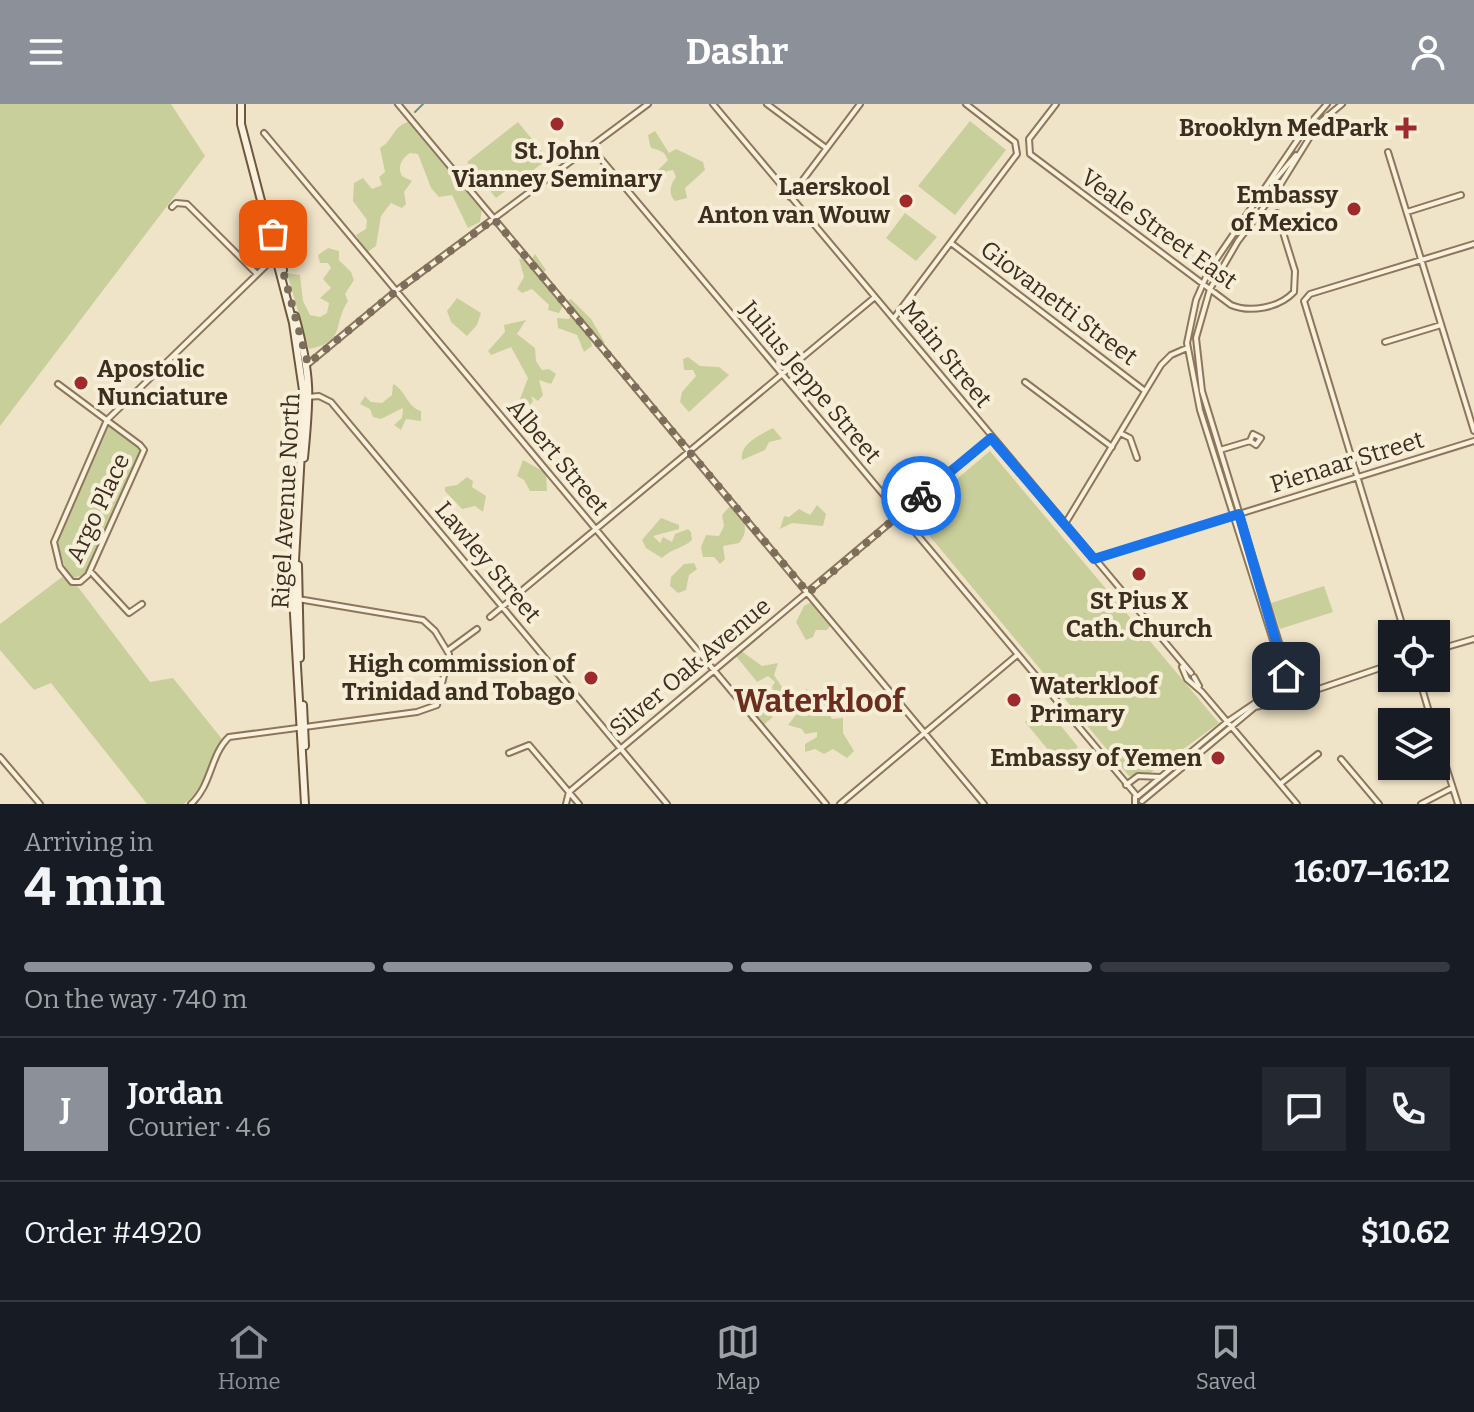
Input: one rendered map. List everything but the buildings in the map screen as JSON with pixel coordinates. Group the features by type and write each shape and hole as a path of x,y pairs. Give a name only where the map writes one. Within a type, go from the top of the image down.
{"main road":[{"name":"Rigel Avenue North","path":"241,104 241,124 308,364 295,598 307,804"},
{"name":"Rigel Avenue North","path":"277,255 300,358 301,377 308,397"},
{"path":"300,358 308,364 301,377"}],"street":[{"path":"398,104 984,804"},
{"path":"308,364 396,291 648,104"},
{"name":"Main Street","path":"713,104 1297,804"},
{"path":"767,104 827,148"},
{"path":"790,197 860,104"},
{"path":"894,318 1017,154 1015,142 966,104"},
{"name":"Veale Street East","path":"1056,104 1027,146 1040,163 1231,305 1249,310 1282,301 1292,294 1296,286 1295,271 1277,213"},
{"path":"1217,450 1191,381 1187,348 1191,318 1203,283 1237,224 1271,183 1305,129 1327,104"},
{"path":"1292,698 1293,686 1286,676 1217,450 1200,385 1196,351 1199,323 1210,289 1322,119 1342,104"},
{"name":"Albert Street","path":"264,133 826,804"},
{"name":"Julius Jeppe Street","path":"591,147 1138,800"},
{"path":"1388,152 1474,431"},
{"path":"1271,183 1278,179 1298,153"},
{"path":"1407,212 1461,195"},
{"path":"172,207 176,203 187,204 256,273"},
{"name":"Giovanetti Street","path":"951,243 1145,391"},
{"path":"1401,620 1304,301 1310,294 1474,244"},
{"path":"58,384 107,420 277,255"},
{"path":"490,617 875,297"},
{"path":"1385,342 1441,325"},
{"path":"1065,524 1163,362 1187,348"},
{"path":"1025,382 1112,447"},
{"name":"Lawley Street","path":"308,397 323,397 331,402 667,804"},
{"name":"Argo Place","path":"107,420 140,445 144,453 90,571 80,582 69,579 60,567 54,542 107,420"},
{"path":"1205,424 1211,423"},
{"path":"1120,433 1130,438 1137,458"},
{"name":"Silver Oak Avenue","path":"569,792 991,438"},
{"path":"1217,450 1250,441"},
{"name":"Pienaar Street","path":"1094,559 1474,441"},
{"path":"90,571 129,613 142,604"},
{"path":"1258,582 1280,663 1277,696 1284,701"},
{"path":"191,804 204,791 222,746 229,737 433,708 447,669 447,651 423,620 295,598"},
{"path":"447,651 477,629"},
{"path":"1450,646 1474,639"},
{"path":"840,804 1016,656"},
{"path":"1228,724 1261,704 1284,701 1310,689 1378,668"},
{"path":"1128,804 1138,800 1208,740 1284,682 1310,689"},
{"path":"509,753 529,745 579,804"},
{"path":"1280,784 1318,754"},
{"path":"0,757 40,804"},
{"path":"1341,759 1379,804"},
{"path":"1127,786 1138,776 1164,778"},
{"path":"1450,780 1458,804"},
{"path":"1421,804 1452,788"},
{"path":"566,804 569,792"}],"green space":[{"path":"0,104 171,104 205,156 0,426"},
{"path":"970,121 1006,150 955,215 918,186"},
{"path":"408,122 482,209 480,222 468,228 452,195 439,197 431,188 418,154 410,153 400,166 402,176 412,181 404,192 406,204 402,208 391,203 381,216 376,246 366,253 356,235 366,229 367,220 353,201 354,183 363,178 372,189 382,185 379,177 385,172 380,148 399,127"},
{"path":"518,122 548,159 496,198 467,162"},
{"path":"655,131 669,153 676,149 703,162 705,170 685,188 687,198 675,201 671,196 671,186 676,177 673,170 667,171 662,180 656,180 657,171 668,160 664,153 651,147 648,135"},
{"path":"905,213 937,237 916,261 886,238"},
{"path":"328,248 339,251 339,260 354,280 345,294 348,301 334,337 321,346 309,349 287,273 300,275 303,301 310,315 320,317 327,313 329,303 320,298 331,288 323,279 331,268 328,263 320,263 318,255"},
{"path":"535,254 546,270 542,274 546,283 563,306 559,313 548,310 549,305 532,289 522,293 517,289 524,277 519,259 531,260"},
{"path":"457,298 481,313 477,325 467,336 451,322 447,311"},
{"path":"571,299 591,319 605,343 600,344 589,332 592,346 584,352 577,335 558,328 557,318 569,319 572,311 568,301"},
{"path":"526,320 517,334 535,348 536,361 542,370 549,369 556,374 551,384 539,380 543,395 538,401 531,396 533,401 529,407 520,399 528,378 511,347 491,355 488,351 505,332 504,325"},
{"path":"688,357 700,366 719,367 729,375 689,412 680,402 682,392 696,376 693,370 684,370 683,359"},
{"path":"393,384 412,406 421,411 421,421 406,419 401,430 394,425 402,418 403,408 381,419 373,417 370,409 360,404 365,396 371,402 382,403 392,395"},
{"path":"108,425 139,448 140,454 84,575 73,578 67,573 57,542"},
{"path":"773,428 782,439 769,442 765,450 742,460 747,445"},
{"path":"990,451 1219,723 1149,774 1129,776 913,516"},
{"path":"523,460 546,473 547,491 530,491 524,480 517,476"},
{"path":"467,477 473,481 472,487 486,496 483,512 475,506 462,509 445,491 445,487 457,485"},
{"path":"817,505 826,514 823,526 792,523 780,529 784,516 789,517 799,509 810,515"},
{"path":"730,506 742,518 745,532 739,543 723,546 725,559 720,564 714,557 703,557 701,547 706,535 719,536 724,526 722,515"},
{"path":"661,518 679,525 679,529 653,536 660,543 663,537 672,542 675,534 688,529 692,540 662,558 646,548 642,540"},
{"path":"694,563 697,569 689,575 686,590 678,593 670,586 671,577 684,564"},
{"path":"62,577 78,587 150,682 173,678 222,739 203,788 184,804 147,804 51,683 34,690 0,650 0,624"},
{"path":"1324,586 1333,612 1280,629 1271,603"},
{"path":"813,601 831,625 827,630 816,630 813,637 806,640 796,622 804,606"},
{"path":"740,650 762,666 778,663 774,675 786,693 793,693 792,700 775,703 772,718 763,725 749,721 753,711 743,698 749,697 761,706 766,698 774,696 772,687 775,682 768,676 757,682 736,656"},
{"path":"806,688 815,700 823,702 832,719 843,718 843,733 854,751 847,758 833,749 824,754 815,749 805,752 805,744 817,737 817,732 805,734 802,729 788,725 806,702"},
{"path":"1045,706 1078,747 1059,763 1025,722"}],"waterway":[{"path":"415,112 423,104"}],"way so far":[{"path":"273,234 308,364 396,291 494,219 808,593 921,496"}],"place":[{"name":"St. John Vianney Seminary","path":"557,124"},
{"name":"Brooklyn MedPark","path":"1406,128"},
{"name":"Laerskool Anton van Wouw","path":"906,201"},
{"name":"Embassy of Mexico","path":"1354,209"},
{"name":"Apostolic Nunciature","path":"81,383"},
{"name":"St Pius X Cath. Church","path":"1139,574"},
{"name":"High commission of Trinidad and Tobago","path":"591,678"},
{"name":"Waterkloof Primary","path":"1014,700"},
{"name":"Embassy of Yemen","path":"1218,758"}],"district":[{"name":"Waterkloof","path":"819,701"}],"route":[{"path":"921,496 991,438 1094,559 1239,514 1283,657 1286,676"}]}
